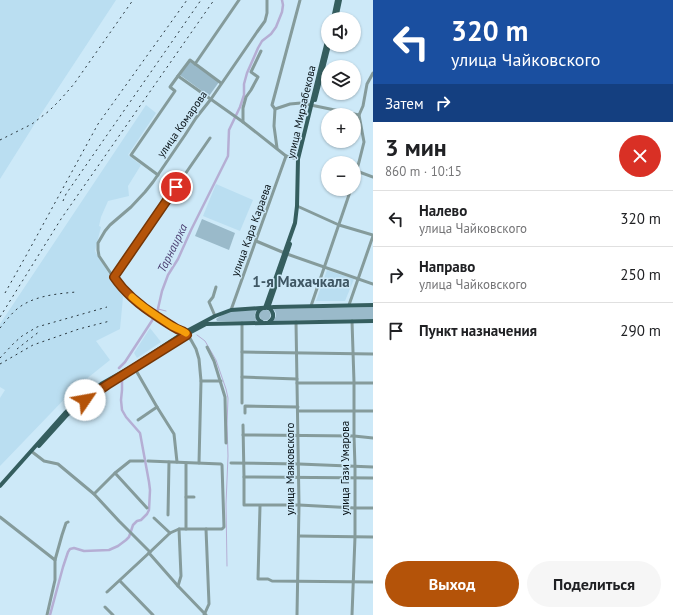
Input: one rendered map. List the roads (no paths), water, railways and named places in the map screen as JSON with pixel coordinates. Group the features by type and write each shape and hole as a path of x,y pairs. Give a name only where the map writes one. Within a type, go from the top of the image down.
{"main road":[{"path":"335,12 339,0"},
{"path":"337,12 339,0"},
{"name":"улица Мирзабекова","path":"266,308 297,224 301,159 325,52"},
{"name":"улица Мирзабекова","path":"298,207 298,159 327,52"},
{"path":"0,486 67,415 85,400 186,333 215,316 231,310 373,305"},
{"path":"262,323 259,321 257,315 260,309 266,308 272,310 273,313 272,320 269,322"},
{"path":"205,323 373,321"},
{"path":"0,489 32,452"}],"street":[{"path":"195,64 239,0"},
{"name":"улица Комарова","path":"114,277 99,256 98,243 110,225 131,207 145,192 196,118 211,99 265,21 267,13 267,0"},
{"path":"277,148 274,126 275,109 272,104 300,0"},
{"path":"242,122 243,108 246,97 258,77 251,72 261,51"},
{"path":"158,175 131,156 175,91 170,87 190,60 221,83"},
{"path":"361,110 367,84 373,73"},
{"path":"178,76 235,116 286,156 298,159"},
{"path":"275,109 290,104 301,103 323,108"},
{"path":"360,156 364,142 361,126"},
{"path":"199,463 201,381 199,358 196,349 186,333 153,314 118,284 114,277 210,138"},
{"name":"улица Кара Караева","path":"231,310 286,156"},
{"path":"361,172 373,177"},
{"path":"311,306 348,196"},
{"path":"298,207 339,225 373,235 349,305"},
{"path":"256,241 286,254 373,284"},
{"path":"215,316 209,302 216,287"},
{"name":"улица Гази Умарова","path":"352,321 355,467 354,582 352,615"},
{"name":"улица Маяковского","path":"296,322 299,464 297,615"},
{"path":"242,323 242,403"},
{"path":"207,347 214,361 226,397 226,443"},
{"path":"242,352 373,354"},
{"path":"134,367 174,434 177,462"},
{"path":"242,377 297,381 373,382"},
{"path":"201,381 221,382"},
{"path":"245,412 245,406 373,411"},
{"path":"138,420 157,407"},
{"path":"243,425 244,505 299,505 373,508"},
{"path":"243,435 354,436 373,438"},
{"path":"32,452 44,461 58,464 94,494 150,553 205,615 209,604 206,529"},
{"path":"94,494 130,461 143,461"},
{"path":"107,592 170,533 179,529 222,529 224,527 222,465 148,461"},
{"path":"168,462 168,515"},
{"path":"186,463 186,529"},
{"path":"230,463 373,467"},
{"path":"115,474 147,508"},
{"path":"244,477 373,478"},
{"path":"186,498 194,497"},
{"path":"260,506 258,578 272,581 373,582"},
{"path":"0,517 55,560"},
{"path":"154,518 170,533"},
{"path":"47,615 55,580 55,560 66,523 68,522"},
{"path":"178,586 181,576 179,529"},
{"path":"299,536 373,537"},
{"path":"120,581 153,615"},
{"path":"105,607 113,615"}],"waterway":[{"name":"Тарнаирка","path":"119,368 125,362 157,313 162,291 168,275 178,259 228,156 229,130 244,95 244,84 247,73 262,41 271,34 276,27 282,12 282,0"},
{"path":"158,309 166,311"},
{"path":"197,335 205,341 216,360 228,398 226,504 227,566"},
{"name":"Тарнаирка","path":"50,615 63,567 70,549 74,548 84,551 109,550 118,546 129,537 133,525 137,521 141,520 149,510 150,490 140,433 122,410 122,381"}],"railway":[{"path":"0,140 32,124 60,100 74,84 133,0"},
{"path":"5,293 98,124 187,0"},
{"path":"63,201 66,194 201,0"},
{"path":"0,317 61,219 214,0"},
{"path":"0,328 17,309 30,301 52,295 76,292"},
{"path":"0,358 22,336 37,327 107,307"},
{"path":"0,364 33,345 79,329 110,321"},
{"path":"17,349 40,331"}],"district":[{"name":"1-я Махачкала","path":"301,281"}]}
